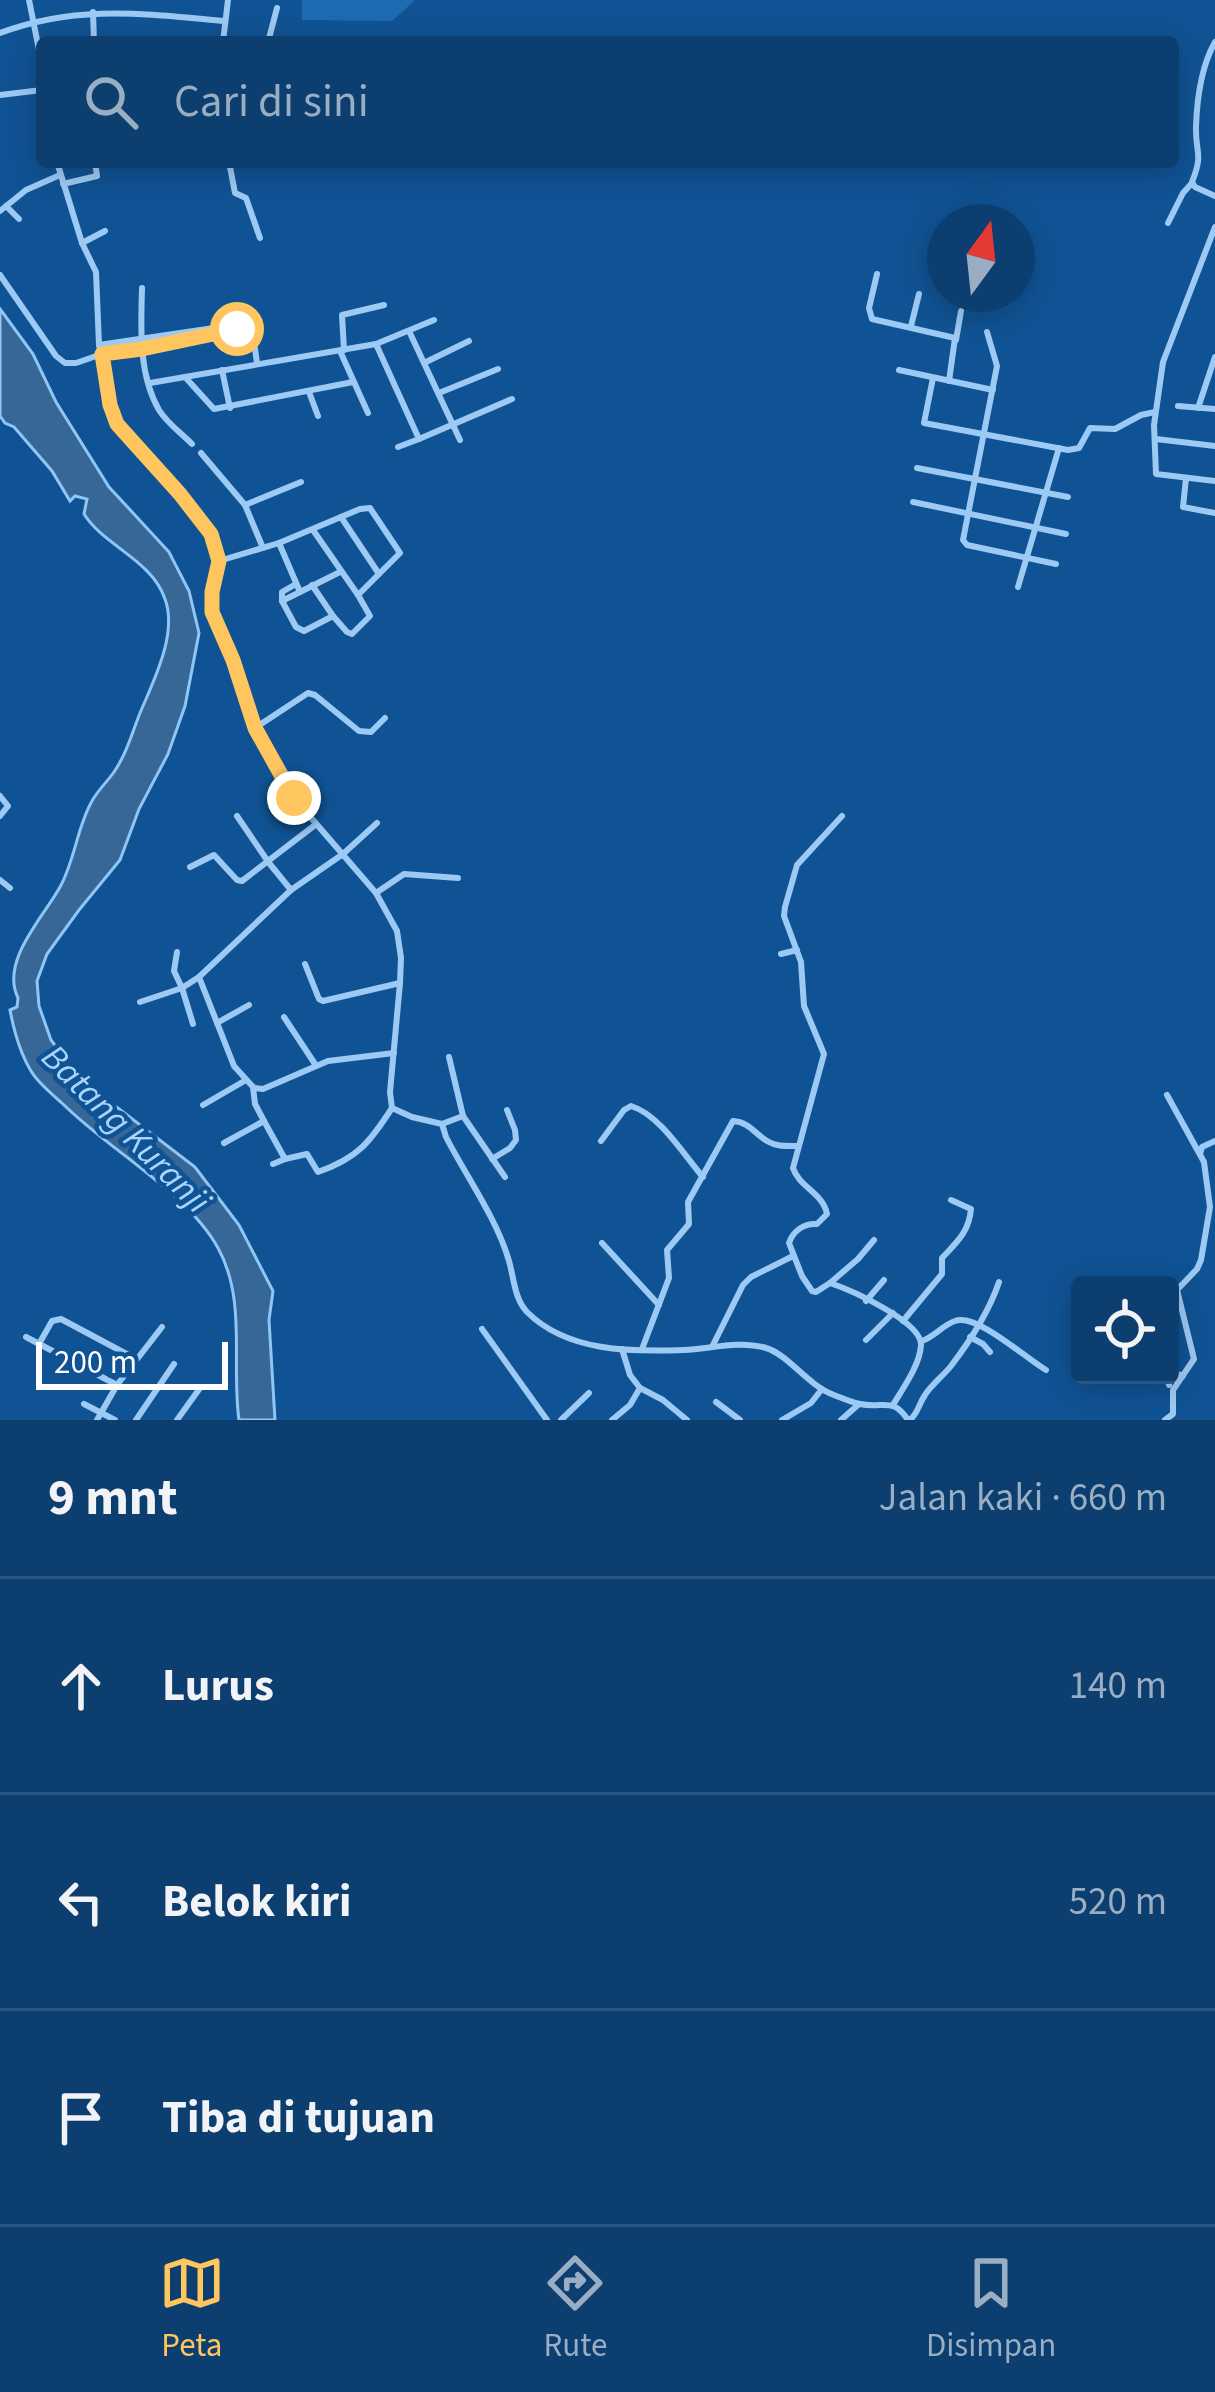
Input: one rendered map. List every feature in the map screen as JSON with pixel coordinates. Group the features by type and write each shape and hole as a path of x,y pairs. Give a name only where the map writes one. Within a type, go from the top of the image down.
{"street":[{"path":"29,0 36,38"},
{"path":"225,36 228,0"},
{"path":"270,36 277,8"},
{"path":"93,12 94,36"},
{"path":"0,33 32,21 93,12 225,21"},
{"path":"1168,223 1192,183 1200,158 1197,114 1206,63 1215,42"},
{"path":"0,94 36,88"},
{"path":"59,168 97,278 100,350 117,424 207,528 219,561 212,612 255,728 294,798 376,893 399,936 392,1108 371,1140 341,1164 318,1172 307,1154 273,1164"},
{"path":"19,218 3,209 26,190 97,176 95,168"},
{"path":"230,168 235,193 246,198 260,238"},
{"path":"1192,183 1215,196"},
{"path":"1215,227 1169,340 1155,412 1155,472 1215,481"},
{"path":"82,243 105,231"},
{"path":"877,274 869,308 872,319 956,340"},
{"path":"0,275 56,356 71,364 89,361 100,350 232,325 254,334 257,363"},
{"path":"142,289 142,345 150,383 159,410 192,444"},
{"path":"911,326 919,294"},
{"path":"368,412 342,350 342,315 384,305"},
{"path":"949,381 962,312"},
{"path":"150,383 376,344 434,320"},
{"path":"409,331 460,440"},
{"path":"987,332 996,360 993,390 963,539 967,545 1056,564"},
{"path":"424,363 469,341"},
{"path":"376,344 419,439"},
{"path":"1198,408 1215,357"},
{"path":"439,393 497,369"},
{"path":"222,370 230,407"},
{"path":"898,370 993,390"},
{"path":"184,377 212,408 353,382"},
{"path":"933,378 924,423 1074,451 1090,428 1115,429 1155,412"},
{"path":"309,392 318,416"},
{"path":"398,447 512,399"},
{"path":"1178,406 1215,409"},
{"path":"1156,439 1215,446"},
{"path":"1018,587 1059,448"},
{"path":"201,453 245,505 263,548"},
{"path":"917,468 1068,497"},
{"path":"1186,478 1183,508 1215,514"},
{"path":"245,505 301,482"},
{"path":"914,502 1066,534"},
{"path":"219,561 370,508 400,556 358,595"},
{"path":"341,518 380,576"},
{"path":"312,585 347,632 354,633 370,616 313,530"},
{"path":"279,543 298,588"},
{"path":"332,616 302,631 281,592 312,585 341,571"},
{"path":"255,728 308,693 358,731 371,732 386,718"},
{"path":"0,796 8,806 0,816"},
{"path":"237,816 291,890"},
{"path":"842,816 804,855 793,876 784,916 803,974 809,1024 824,1054 797,1146 794,1173 825,1205 827,1214 793,1234 789,1243 816,1292 874,1240"},
{"path":"140,1002 200,977 291,890 377,823"},
{"path":"190,867 214,855 242,881 315,825"},
{"path":"376,893 404,874 458,878"},
{"path":"0,880 10,888"},
{"path":"781,955 796,950"},
{"path":"177,952 174,971 193,1024"},
{"path":"305,964 323,1001 400,983"},
{"path":"200,977 234,1066 249,1083 285,1160"},
{"path":"217,1024 249,1004"},
{"path":"284,1017 316,1065"},
{"path":"203,1105 249,1083 263,1089 316,1065 394,1053"},
{"path":"449,1057 463,1116 505,1177"},
{"path":"1166,1420 1173,1414 1173,1390 1194,1354 1177,1290 1197,1269 1210,1218 1207,1169 1167,1095"},
{"path":"601,1141 624,1110 638,1107 703,1177"},
{"path":"392,1108 442,1124 463,1116"},
{"path":"492,1159 516,1140 507,1110"},
{"path":"224,1143 265,1121"},
{"path":"642,1348 669,1278 667,1250 689,1224 688,1202 733,1121 746,1123 777,1145 797,1146"},
{"path":"442,1124 504,1247 520,1303 561,1336 622,1349 769,1348 822,1389 859,1403 893,1405 909,1420 978,1326 999,1282"},
{"path":"1200,1154 1202,1147 1215,1141"},
{"path":"903,1321 942,1274 943,1256 968,1225 971,1209 950,1200"},
{"path":"602,1243 659,1305"},
{"path":"713,1346 743,1285 793,1256"},
{"path":"866,1300 884,1280"},
{"path":"830,1283 893,1313 919,1333 922,1340 913,1369 893,1405"},
{"path":"866,1340 893,1313"},
{"path":"39,1344 52,1321 62,1319 136,1359"},
{"path":"922,1340 952,1321 972,1320 1046,1370"},
{"path":"99,1417 117,1385 162,1327"},
{"path":"482,1329 547,1420"},
{"path":"26,1336 117,1385"},
{"path":"970,1337 990,1352"},
{"path":"622,1349 630,1375 640,1388 687,1420"},
{"path":"136,1420 174,1364"},
{"path":"1179,1375 1183,1376"},
{"path":"177,1420 200,1388"},
{"path":"612,1420 623,1417 640,1388"},
{"path":"782,1420 811,1403 822,1389"},
{"path":"561,1420 589,1393"},
{"path":"716,1402 740,1420"},
{"path":"841,1420 859,1403"},
{"path":"84,1404 99,1417 115,1420"}],"shaded area":[{"path":"302,0 415,0 392,21 302,20"}],"water":[{"name":"Batang Kuranji","path":"0,309 33,354 56,402 109,487 169,552 189,591 199,633 185,706 168,754 139,809 120,860 47,954 37,981 39,1006 51,1040 80,1079 195,1167 239,1225 273,1291 269,1320 275,1420 239,1420 235,1311 218,1248 187,1208 41,1084 27,1064 13,1026 10,1010 17,1007 14,984 19,955 65,877 92,801 126,750 162,658 168,613 150,574 84,514 87,499 75,496 70,501 52,471 0,416"}],"route":[{"path":"237,329 102,354 117,424 211,534 219,561 212,612 255,728 294,798"}]}
